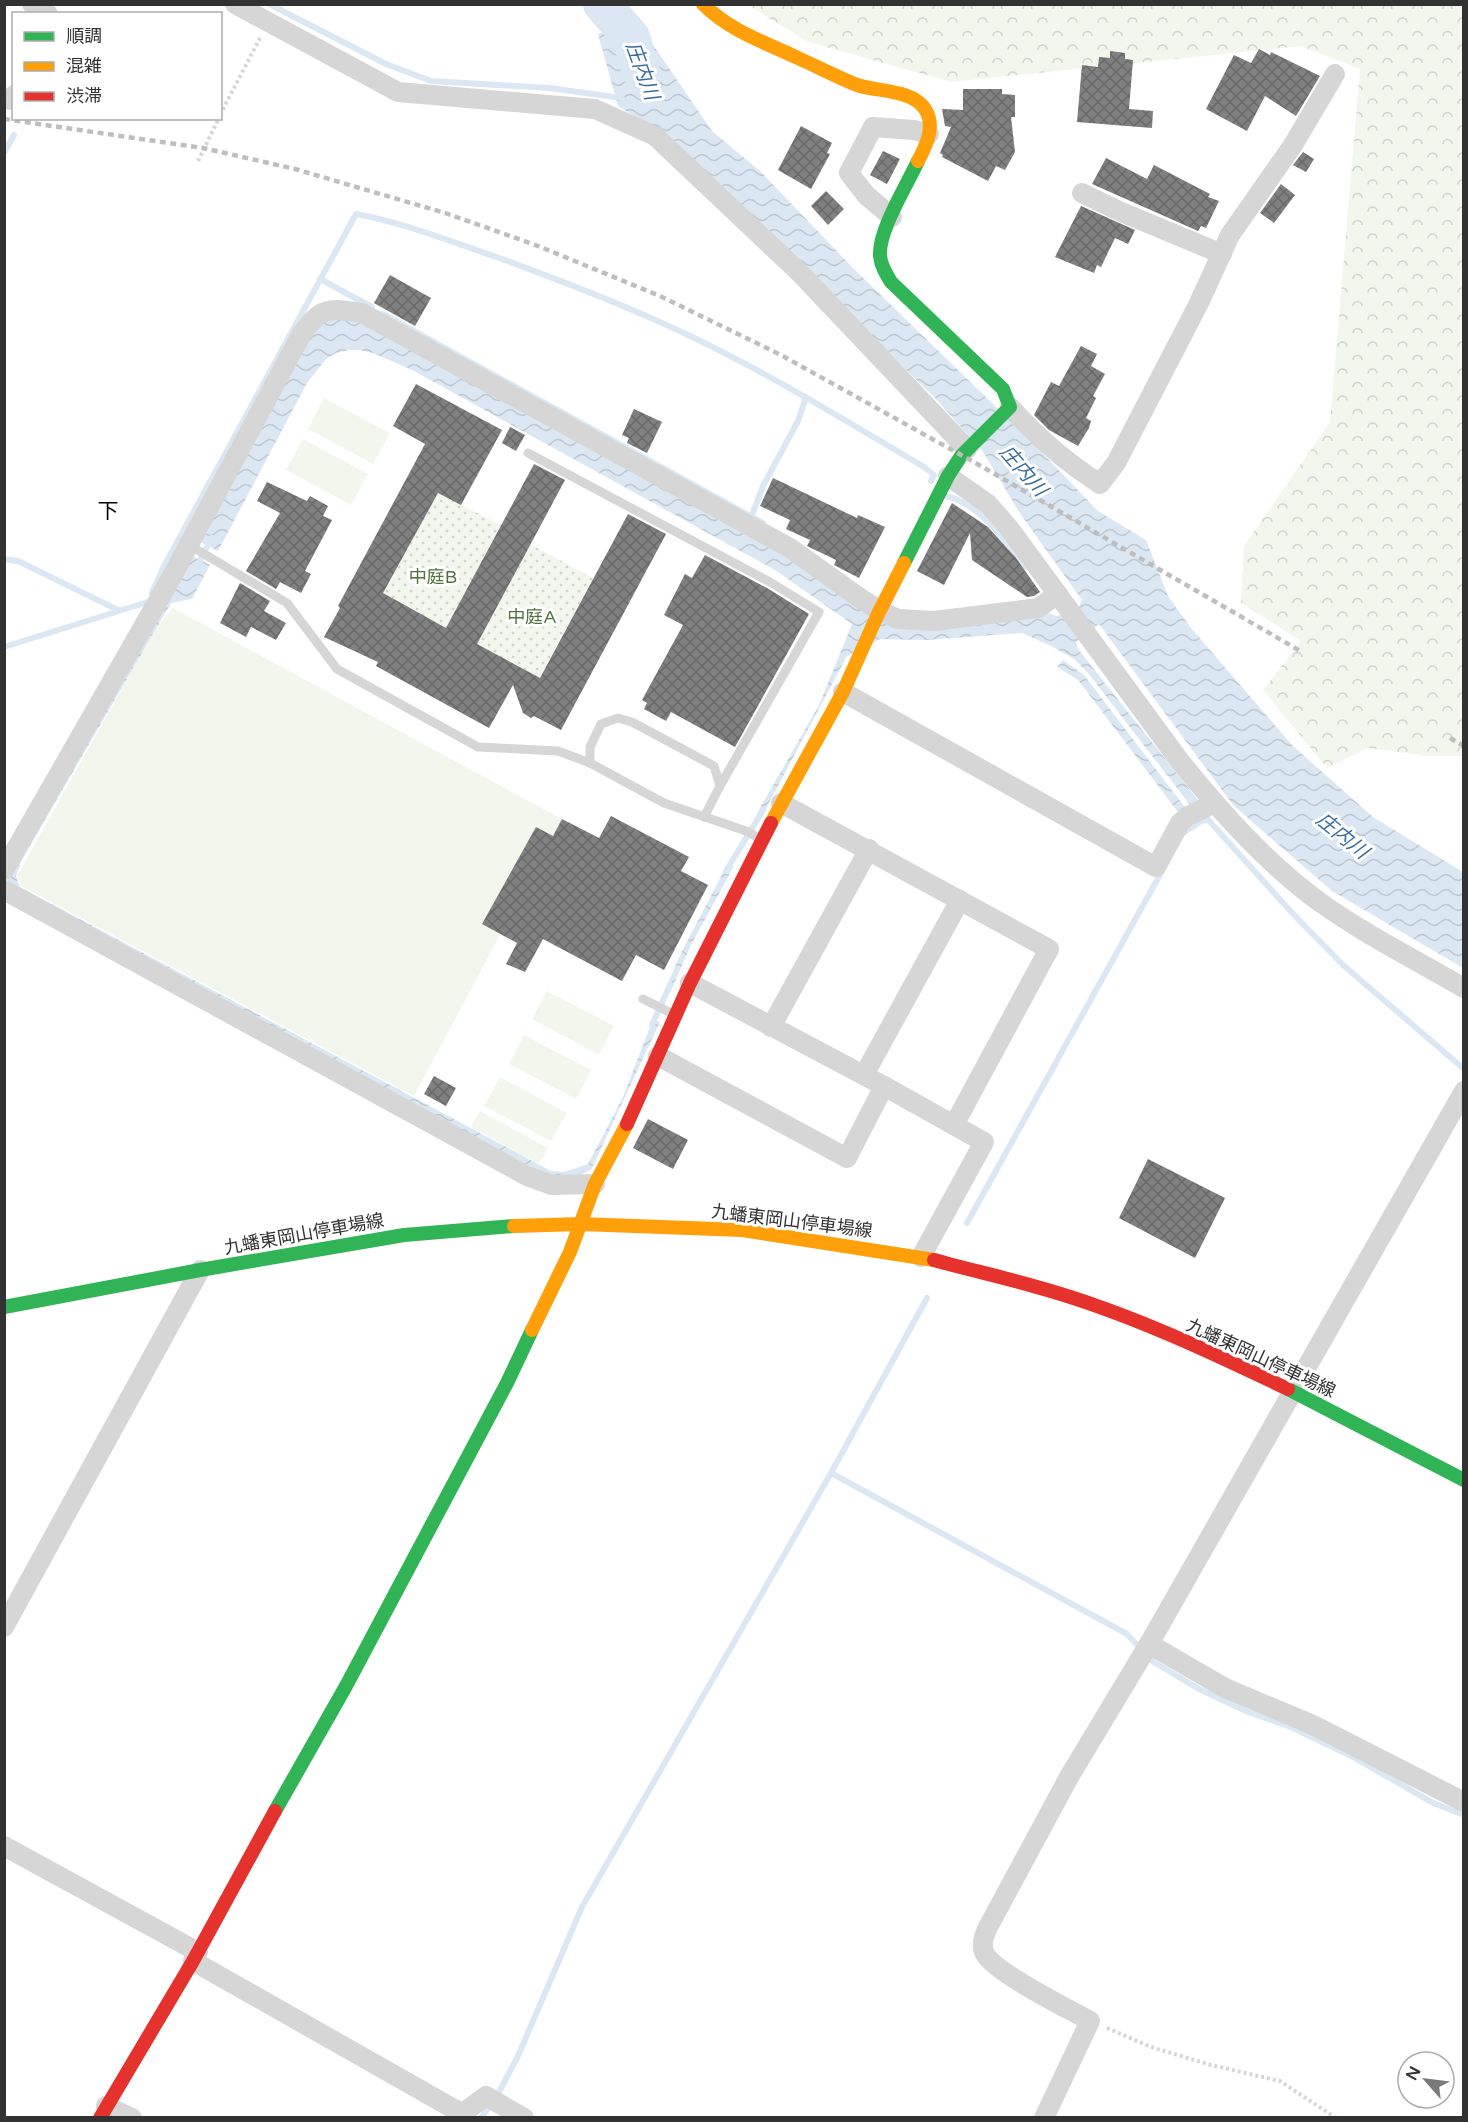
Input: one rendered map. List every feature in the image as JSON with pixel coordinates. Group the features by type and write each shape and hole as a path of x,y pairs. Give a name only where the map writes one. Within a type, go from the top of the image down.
{"street":[{"path":"32,4 45,12"},
{"path":"235,4 398,92 595,109 655,136 801,274 969,447"},
{"path":"703,4 711,13 739,31 858,85 908,98 920,104 929,116 928,141 882,237 879,252 880,263 891,282 1003,389 1007,410 1080,472 1100,484 1116,463 1199,303 1230,235 1293,145 1335,74"},
{"path":"892,217 866,195 849,173 873,127 914,130 929,134"},
{"path":"1082,193 1222,254"},
{"path":"4,870 150,614 192,547 301,336 310,322 332,309 362,313 790,548 879,612 898,619 934,621 1038,608 1056,600"},
{"path":"132,2118 103,2112 195,1957 346,1686 507,1383 570,1252 595,1184 632,1115 658,1056 672,1013 690,983 759,837 843,692 879,612 948,476 969,447 1007,410"},
{"path":"948,476 988,504 1009,528 1056,600 1087,634 1179,760 1207,808 1255,845 1320,902 1355,925 1464,988"},
{"path":"843,692 1156,867 1180,823 1188,816 1207,808"},
{"path":"781,802 1049,949 954,1125"},
{"path":"771,1027 869,849"},
{"path":"4,890 527,1176 552,1185 595,1184"},
{"path":"864,1075 960,900"},
{"path":"690,983 864,1075 984,1142 921,1257"},
{"path":"658,1056 847,1158 884,1086"},
{"path":"1044,2118 1090,2021 999,1968 984,1953 983,1940 987,1929 1069,1777 1145,1651 1464,1091"},
{"name":"九蟠東岡山停車場線","path":"4,1307 404,1235 502,1226 581,1224 742,1230 921,1257 1045,1289 1128,1318 1210,1352 1293,1391 1464,1480"},
{"path":"4,1627 200,1270"},
{"path":"1145,1651 1313,1725 1464,1802"},
{"path":"4,1846 454,2109 463,2113 494,2101 524,2118"}],"lane":[{"path":"528,453 770,582 819,612 704,818"},
{"path":"192,547 287,603 337,669 478,747 558,751 590,763 664,802 759,837"},
{"path":"590,763 590,747 601,724 618,718 632,722 714,766 720,786"},
{"path":"643,999 672,1013"}],"path":[{"path":"222,113 269,22"},
{"path":"198,161 218,120"},
{"path":"1090,2021 1151,2047 1211,2065 1280,2080 1336,2118"}],"green space":[{"path":"748,5 1463,5 1463,756 1429,756 1368,748 1327,768 1263,690 1301,641 1241,603 1244,546 1330,422 1360,69 1301,46 951,82 808,42"},
{"path":"324,398 390,433 373,464 308,429"},
{"path":"303,439 368,474 351,505 286,470"},
{"name":"中庭B","path":"438,493 501,525 446,628 408,607 369,618"},
{"name":"中庭A","path":"530,544 593,578 534,688 477,644"},
{"path":"173,608 562,819 414,1096 21,886 17,876 151,637"},
{"path":"547,991 614,1026 599,1055 532,1019"},
{"path":"524,1035 591,1070 576,1099 509,1064"},
{"path":"500,1077 567,1113 551,1141 484,1106"},
{"path":"480,1111 548,1148 539,1164 471,1127"}],"water":[{"path":"636,20 712,131 760,171 854,269 1028,438 1098,511 1146,540 1168,596 1191,628 1293,746 1373,817 1463,872 1463,968 1332,891 1233,805 1099,624 1076,642 1078,649 1202,805 1194,810 1088,673 1074,659 1022,633 926,640 880,639 847,656 761,818 756,815 819,705 852,624 775,570 412,370 373,353 349,350 336,353 326,359 307,383 218,551 199,541 313,327 326,318 357,320 781,552 888,621 1043,611 1057,616 1079,607 1082,600 1021,515 983,452 935,398 763,229 658,131 618,106 598,34"},
{"path":"191,555 210,565 192,599 171,603 19,865 16,876 20,887 551,1171 564,1172 588,1164 623,1097 653,1019 660,1022 591,1170 575,1177 552,1178 8,886 7,879"},
{"path":"1063,660 1084,675 1187,810 1181,816 1078,680 1057,667"},
{"path":"728,863 734,866 691,945 670,993 665,990 681,953"}],"building":[{"path":"1259,49 1270,55 1271,52 1320,76 1296,116 1265,96 1247,131 1206,109 1234,55 1251,63"},
{"path":"1110,51 1125,53 1125,59 1133,60 1129,109 1153,111 1152,128 1077,122 1082,65 1098,67 1099,57 1110,58"},
{"path":"963,89 1002,89 1002,94 1015,95 1015,117 1011,117 1015,152 1005,170 996,166 988,181 942,157 940,153 951,127 945,126 942,109 963,110"},
{"path":"801,126 832,143 827,153 830,154 811,189 778,170"},
{"path":"883,151 900,159 887,184 870,175"},
{"path":"1303,152 1314,159 1306,172 1293,165"},
{"path":"1106,158 1147,179 1154,165 1210,194 1208,197 1219,201 1206,228 1201,226 1198,231 1092,184"},
{"path":"1281,184 1295,195 1274,223 1260,213"},
{"path":"826,191 844,209 828,225 811,206"},
{"path":"1081,206 1135,230 1128,244 1115,238 1101,267 1097,265 1094,273 1055,257"},
{"path":"390,275 431,298 415,326 374,303"},
{"path":"1081,346 1097,354 1091,366 1105,374 1093,396 1096,398 1086,418 1091,421 1089,428 1078,446 1049,430 1034,415 1051,382 1059,386"},
{"path":"416,384 502,430 461,505 438,493 383,593 446,628 534,464 565,480 477,644 540,678 628,514 666,534 561,730 523,713 513,685 489,728 376,666 378,662 324,637 340,608 338,606 425,444 393,426"},
{"path":"634,409 662,422 647,453 627,443 629,438 622,435"},
{"path":"510,427 525,435 516,451 502,443"},
{"path":"773,478 857,518 858,515 885,527 859,578 834,565 836,560 807,546 810,540 786,529 790,520 760,506"},
{"path":"267,482 307,501 310,496 328,506 323,516 332,520 305,571 311,574 301,593 280,582 276,589 246,571 280,513 257,501"},
{"path":"952,503 988,527 1016,558 1040,592 1027,597 972,560 970,533 944,585 917,571"},
{"path":"705,555 767,588 809,614 735,747 671,712 666,721 644,709 647,703 642,700 683,625 664,615 685,574 692,578"},
{"path":"240,583 270,601 264,611 286,623 276,640 251,627 246,637 220,623"},
{"path":"611,816 689,857 681,871 708,885 664,970 636,955 622,981 543,939 525,972 506,964 517,943 482,924 536,827 553,836 562,819 599,838"},
{"path":"434,1076 456,1088 446,1106 424,1094"},
{"path":"648,1119 688,1140 673,1169 633,1148"},
{"path":"1148,1159 1225,1198 1195,1258 1119,1218"}],"waterway":[{"path":"269,4 386,64 431,81 549,88 622,98"},
{"name":"庄内川","path":"602,4 631,37 641,72"},
{"path":"622,4 629,30"},
{"path":"4,153 14,135"},
{"path":"152,593 163,568 356,214 410,228 499,258 660,322 761,372 827,410 924,467 934,475 931,481"},
{"path":"320,279 372,307"},
{"path":"383,314 763,523"},
{"path":"752,515 763,486 798,421 806,397"},
{"path":"946,496 958,500 981,515 1001,535 1026,567"},
{"path":"197,566 212,538"},
{"path":"4,559 18,561 118,610"},
{"path":"4,647 154,600"},
{"path":"726,871 763,810"},
{"path":"1203,814 1294,915 1343,965 1464,1069"},
{"path":"1183,833 1201,821 1208,820"},
{"path":"967,1223 1162,871"},
{"path":"652,1025 670,985"},
{"path":"481,2118 499,2092 518,2056 582,1907 831,1473 927,1298"},
{"path":"831,1473 1127,1634 1152,1661 1199,1689 1248,1712 1291,1727 1353,1757 1433,1803 1464,1815"}],"railway":[{"path":"4,119 203,148 295,169 445,213 538,246 660,296 781,355 981,466 1302,652"},
{"path":"1450,738 1464,746"}],"traffic: fast":[{"path":"904,563 948,476 961,456 1010,407 1003,389 891,282 883,267 880,256 881,246 888,221 918,161"},
{"path":"4,1307 404,1235 514,1226"},
{"path":"275,1811 346,1686 507,1383 532,1330"},
{"path":"1288,1389 1464,1480"}],"traffic: slow":[{"path":"703,4 736,29 842,79 865,87 903,94 919,103 928,116 930,129 918,161"},
{"path":"771,823 843,692 904,563"},
{"path":"532,1330 570,1252 595,1184 627,1124"},
{"path":"514,1226 581,1224 742,1230 934,1260"}],"traffic: jam":[{"path":"627,1124 690,983 771,823"},
{"path":"934,1260 1030,1285 1106,1309 1198,1347 1288,1389"},
{"path":"100,2118 193,1961 275,1811"}],"district":[{"name":"下","path":"108,511"}]}
